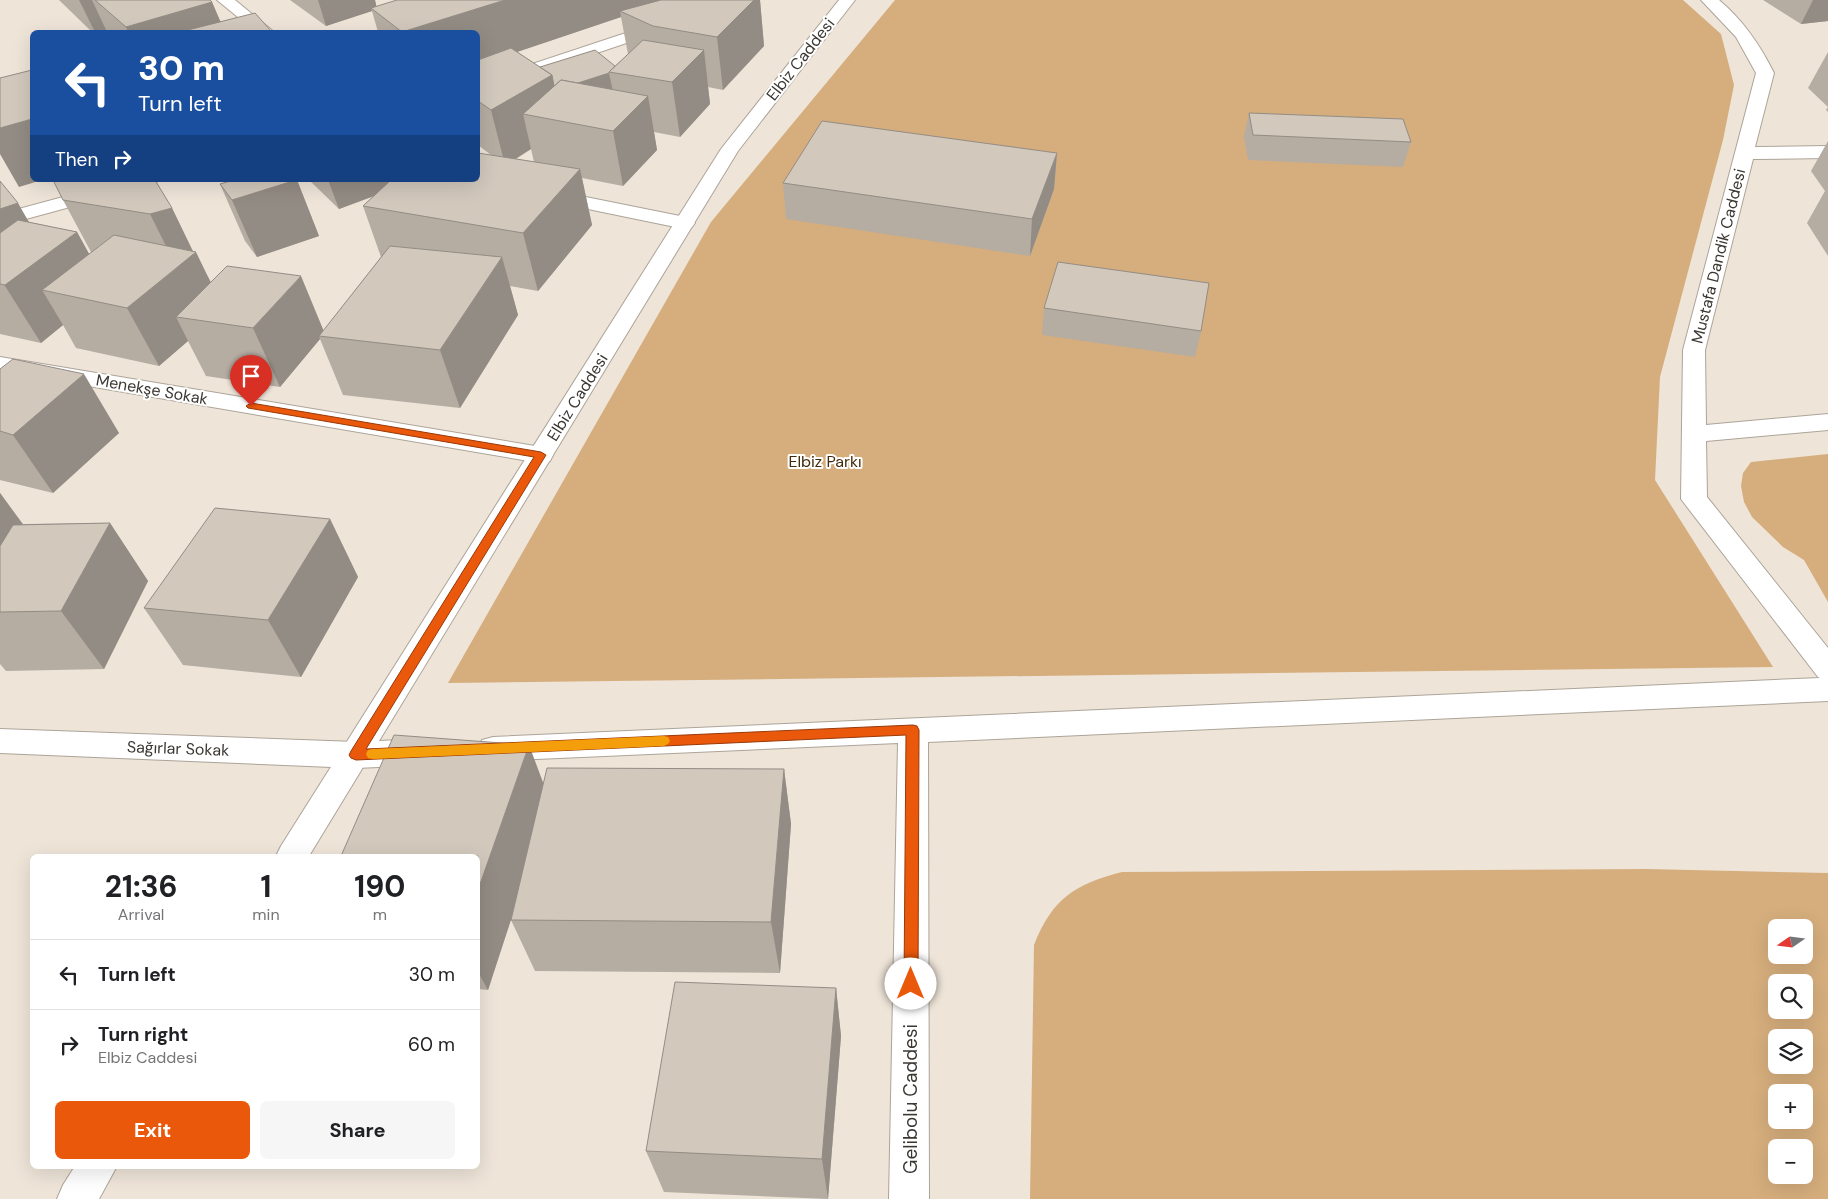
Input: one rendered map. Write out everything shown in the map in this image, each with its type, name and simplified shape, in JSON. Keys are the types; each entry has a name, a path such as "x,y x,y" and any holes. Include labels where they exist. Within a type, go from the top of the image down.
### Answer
{"street":[{"path":"225,0 263,30"},
{"name":"Elbiz Caddesi","path":"293,854 730,149 847,0"},
{"name":"Mustafa Dandik Caddesi","path":"1709,0 1723,11 1738,28 1751,45 1765,73 1694,350 1694,499 1828,669"},
{"path":"480,87 670,24"},
{"path":"1744,153 1828,152"},
{"path":"0,220 141,182"},
{"path":"528,192 685,223"},
{"name":"Menekşe Sokak","path":"0,364 541,455"},
{"path":"1694,434 1828,422"},
{"name":"Sağırlar Sokak","path":"0,741 356,755 1828,688"},
{"name":"Gelibolu Caddesi","path":"909,1199 913,730"},
{"path":"77,1199 96,1169"}],"green space":[{"name":"Elbiz Parkı","path":"895,0 1683,0 1721,34 1734,85 1723,140 1660,377 1655,480 1773,667 448,683 711,222"},
{"path":"1828,454 1828,602 1804,560 1783,547 1752,517 1744,502 1741,486 1743,473 1751,462"},
{"path":"1646,869 1828,873 1828,1199 1030,1199 1034,945 1041,929 1057,905 1078,888 1122,872"}],"building":[{"path":"95,0 210,0 212,2 126,27"},
{"path":"397,0 505,0 408,30 399,30 371,8"},
{"path":"661,0 754,0 717,37 653,26 620,11"},
{"path":"255,13 270,30 188,30"},
{"path":"643,40 704,50 672,82 609,72"},
{"path":"511,48 552,75 491,110 480,102 480,59"},
{"path":"595,50 615,66 609,73 578,83 561,80 554,86 552,75 540,67"},
{"path":"30,70 30,120 0,128 0,78"},
{"path":"561,80 648,96 613,131 523,114"},
{"path":"1249,113 1403,119 1411,142 1253,135"},
{"path":"822,121 1057,153 1032,219 783,183"},
{"path":"480,153 580,169 523,233 363,206 389,182 480,182"},
{"path":"0,181 18,203 0,209"},
{"path":"54,182 156,182 172,208 150,214 63,200"},
{"path":"227,182 290,182 232,200 220,184"},
{"path":"18,220 77,232 5,285 0,284 0,233"},
{"path":"114,235 196,252 127,308 42,290"},
{"path":"390,246 502,257 440,350 319,336"},
{"path":"1058,262 1209,283 1201,331 1044,308"},
{"path":"227,266 301,276 253,328 176,317"},
{"path":"13,359 84,374 13,435 0,431 0,369"},
{"path":"215,508 330,519 268,620 144,608"},
{"path":"110,523 61,611 0,612 0,546 13,525"},
{"path":"394,735 529,745 480,884 480,854 342,854"},
{"path":"547,768 784,769 771,922 511,920"},
{"path":"675,982 836,988 822,1159 646,1151"}],"slow traffic":[{"path":"373,754 664,741"}],"route":[{"path":"251,406 541,455 356,755 913,730 911,984"}]}
